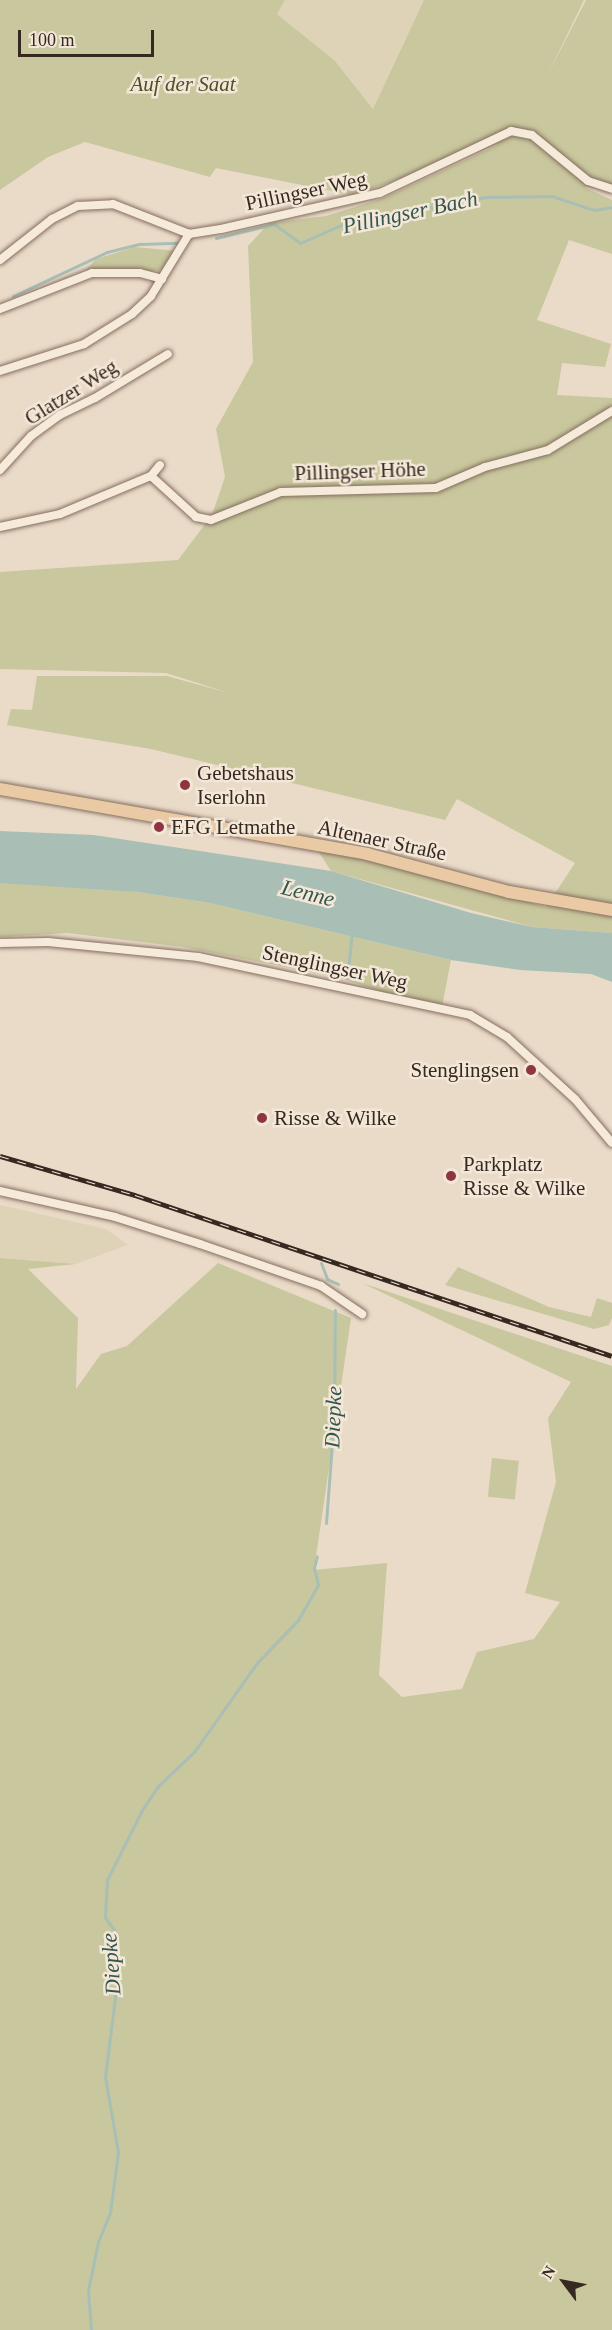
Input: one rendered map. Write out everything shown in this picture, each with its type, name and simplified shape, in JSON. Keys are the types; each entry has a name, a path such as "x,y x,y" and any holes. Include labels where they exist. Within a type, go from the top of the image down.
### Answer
{"main road":[{"name":"Altenaer Straße","path":"0,789 367,854 509,892 612,910"}],"street":[{"name":"Pillingser Weg","path":"189,234 361,199 511,131 532,135 588,181 612,189"},
{"path":"0,260 52,219 78,206 113,204 189,234 162,279 132,314 84,344 0,371"},
{"path":"0,309 92,273 140,273 162,279"},
{"name":"Glatzer Weg","path":"0,470 31,436 60,415 168,354"},
{"name":"Pillingser Höhe","path":"151,476 196,517 218,519 268,496 288,491 436,488 485,467 548,450 612,411"},
{"path":"0,527 60,514 151,476 160,465"},
{"name":"Stenglingser Weg","path":"0,943 48,942 198,957 470,1015 507,1037 574,1099 612,1143"},
{"path":"0,1191 115,1217 315,1283 362,1314"}],"shaded area":[{"path":"285,0 424,0 373,109 335,61 277,14"},
{"path":"0,1205 106,1229 128,1245 76,1264 0,1258"}],"green space":[{"name":"Auf der Saat","path":"0,0 285,0 277,14 335,61 373,109 424,0 584,0 547,76 586,0 612,0 612,189 584,187 612,200 612,254 569,240 537,320 611,344 605,367 562,363 557,395 612,398 612,933 532,927 331,871 318,851 375,861 546,907 575,863 457,799 445,820 151,749 7,725 11,709 32,710 37,676 167,676 229,693 166,673 0,669 0,572 178,560 212,515 225,477 216,429 253,362 248,246 269,223 326,216 384,198 502,143 353,195 216,168 210,177 85,142 48,157 0,190"},
{"path":"135,247 177,251 164,269 154,271 86,270 96,259"},
{"path":"16,881 137,892 210,903 451,960 441,1012 337,977 183,947 68,933 0,937 0,883"},
{"path":"0,1258 76,1264 28,1269 78,1318 76,1389 101,1354 127,1346 218,1263 351,1318 314,1570 387,1563 379,1675 402,1697 462,1689 477,1652 534,1639 560,1602 525,1593 556,1482 548,1418 571,1382 362,1283 612,1366 612,2330 0,2330"},
{"path":"458,1267 549,1307 591,1317 597,1298 612,1303 612,1318 609,1325 594,1329 445,1285"},
{"path":"492,1458 519,1461 515,1500 488,1497"}],"water":[{"name":"Lenne","path":"0,831 94,835 331,871 471,913 532,927 612,933 612,982 591,974 520,970 451,960 210,903 137,892 0,883"}],"waterway":[{"name":"Pillingser Bach","path":"216,238 274,224 300,243 350,221 396,216 428,206 439,211 451,202 487,197 552,196 594,210 612,207"},
{"name":"Pillingser Bach","path":"13,296 107,252 140,244 178,243"},
{"name":"Diepke","path":"347,978 352,932"},
{"name":"Diepke","path":"321,1263 327,1279 338,1284"},
{"name":"Diepke","path":"326,1523 334,1417 335,1310"},
{"name":"Diepke","path":"91,2330 88,2290 98,2242 110,2213 118,2152 105,2077 117,1982 114,1930 105,1917 107,1880 142,1810 158,1786 194,1752 256,1664 298,1620 318,1585 314,1568 317,1556"}],"railway":[{"path":"0,1156 135,1195 612,1356"}],"place":[{"name":"Gebetshaus Iserlohn","path":"185,785"},
{"name":"EFG Letmathe","path":"159,827"},
{"name":"Stenglingsen","path":"531,1070"},
{"name":"Risse & Wilke","path":"262,1118"},
{"name":"Parkplatz Risse & Wilke","path":"451,1176"}]}
